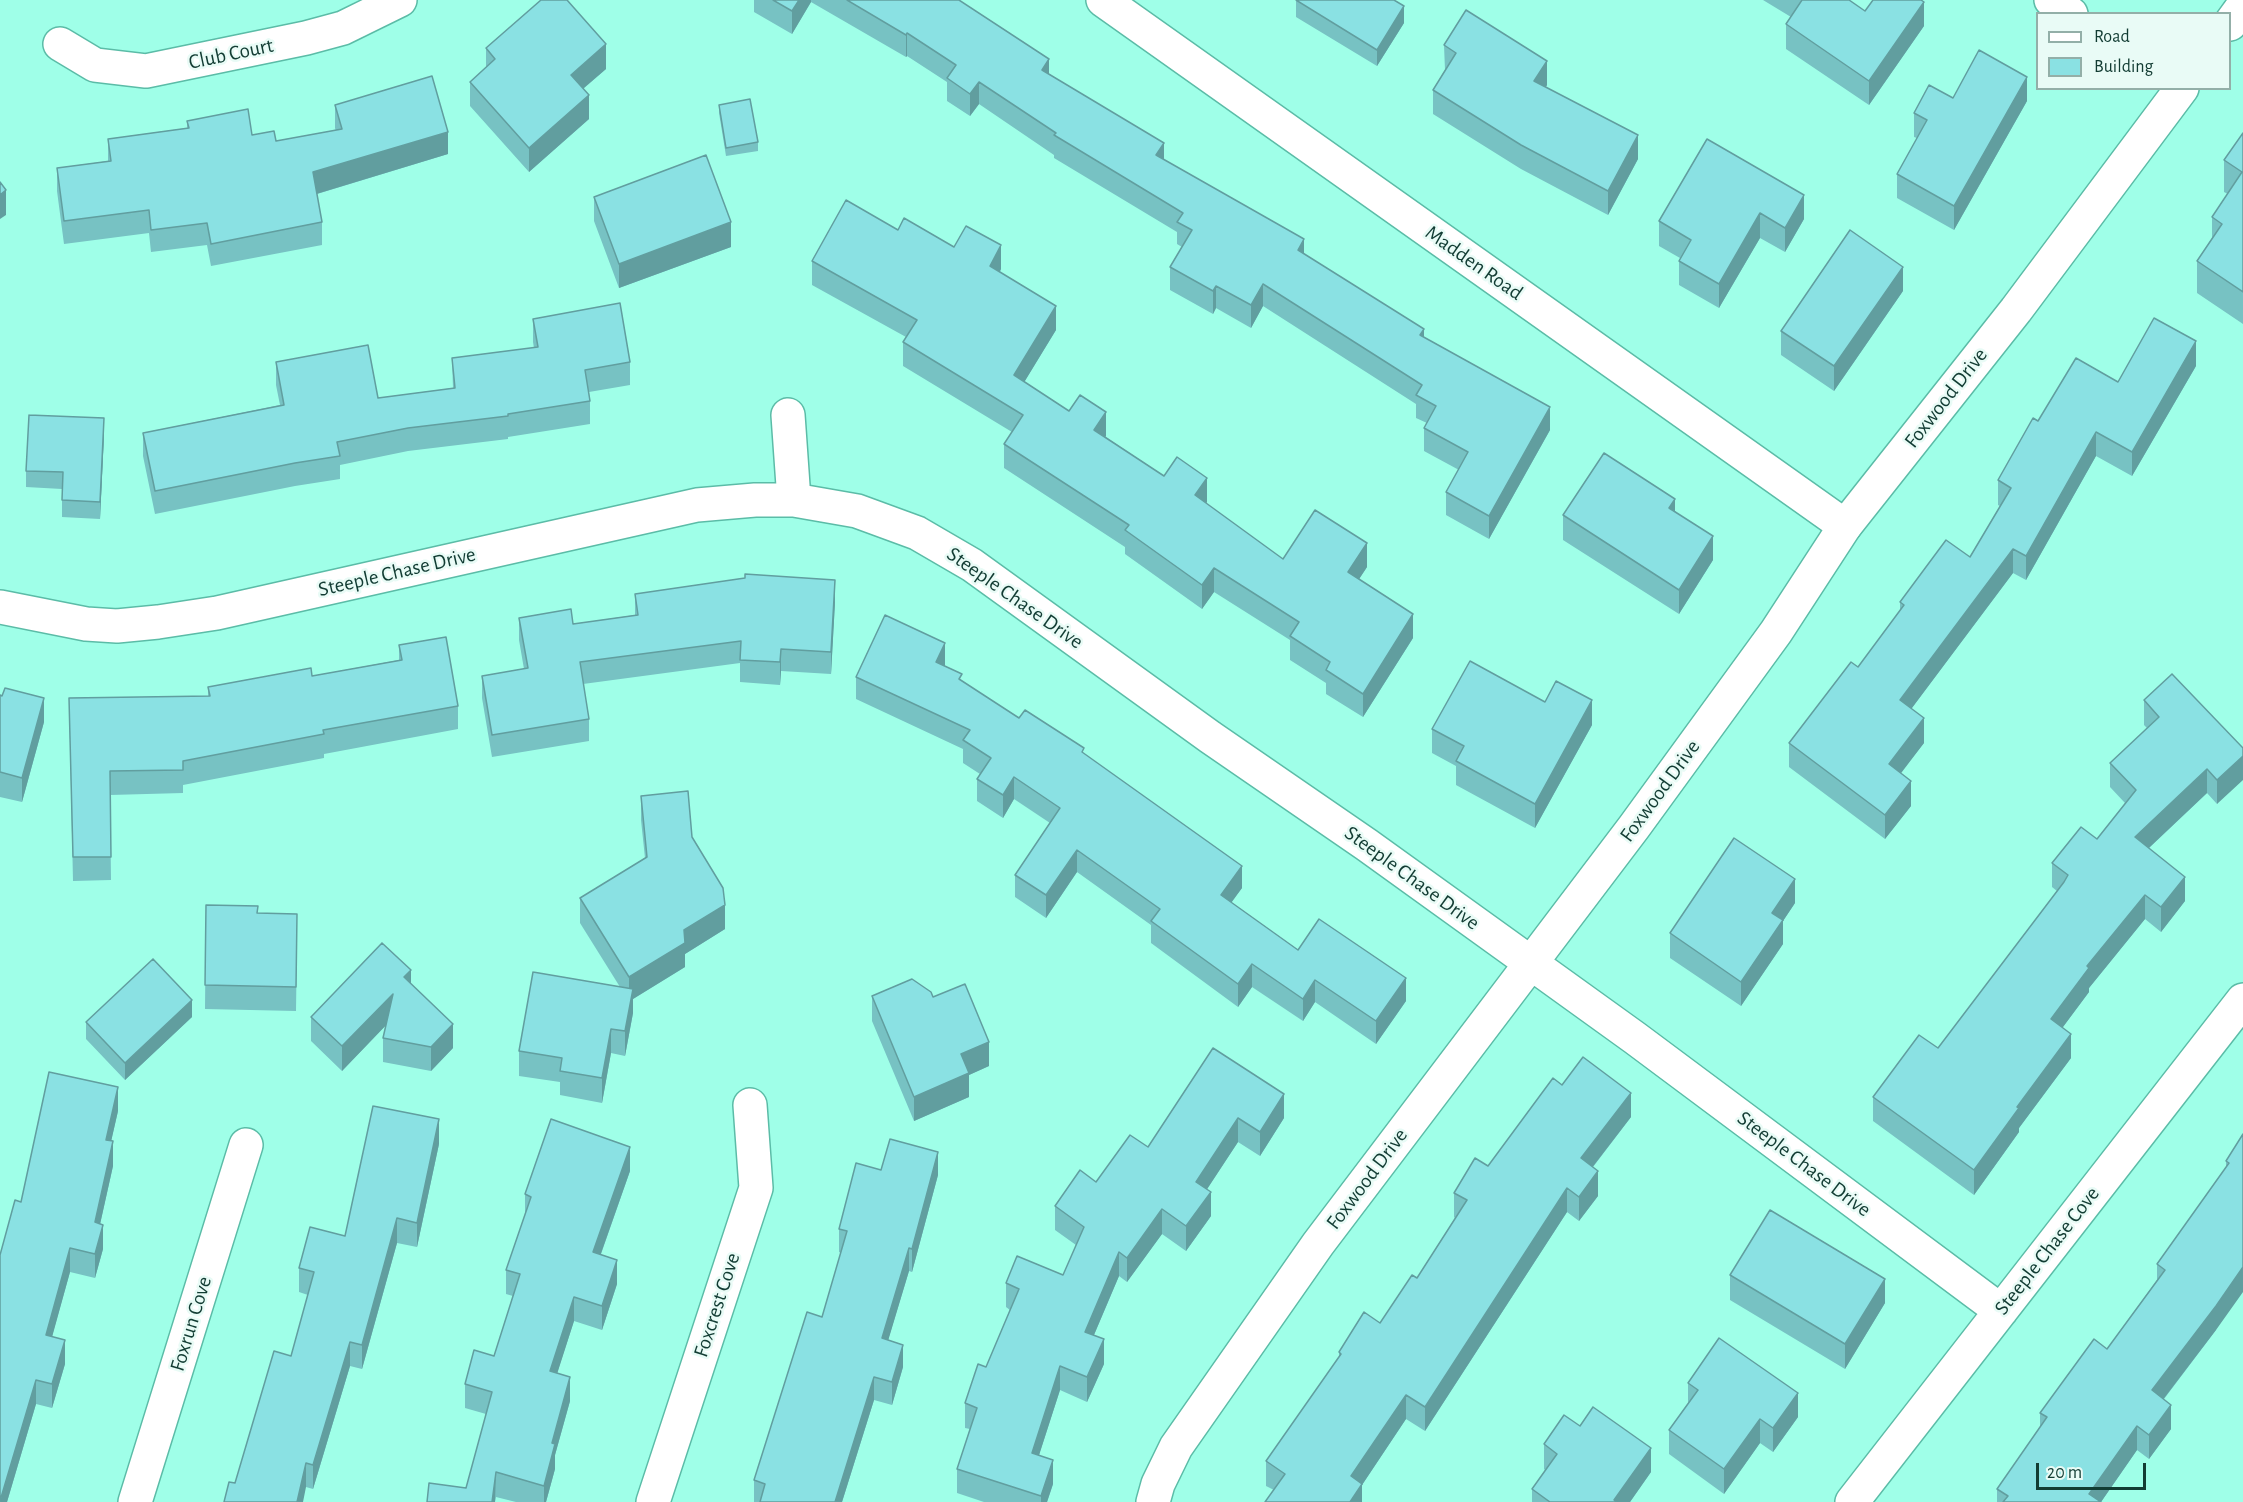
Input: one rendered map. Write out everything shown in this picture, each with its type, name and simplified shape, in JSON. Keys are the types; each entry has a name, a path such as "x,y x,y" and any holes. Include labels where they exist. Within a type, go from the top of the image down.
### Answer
{"street":[{"name":"Club Court","path":"60,44 95,65 146,71 306,38 343,27 400,0"},
{"name":"Madden Road","path":"1103,0 1845,526"},
{"path":"2051,0 2068,12"},
{"path":"2231,21 2243,6"},
{"name":"Foxwood Drive","path":"1153,1502 1158,1484 1176,1447 1311,1254 1634,827 1776,632 1845,526 2016,310 2179,90"},
{"path":"788,415 794,501"},
{"name":"Steeple Chase Drive","path":"0,607 86,624 117,626 158,622 217,613 697,505 794,501 857,511 916,533 972,564 1210,737 1366,845 1635,1038 2001,1311"},
{"name":"Steeple Chase Cove","path":"1852,1502 2243,1000"},
{"name":"Foxcrest Cove","path":"652,1502 756,1188 750,1105"},
{"name":"Foxrun Cove","path":"135,1502 246,1145"}],"building":[{"path":"541,0 567,0 606,44 571,75 589,95 529,148 470,82 495,59 486,48"},
{"path":"773,0 799,0 792,11"},
{"path":"847,0 959,0 1049,59 1042,70 1164,143 1156,155 1304,239 1298,250 1424,329 1420,335 1550,407 1489,516 1446,492 1468,452 1424,428 1436,406 1416,395 1422,385 1263,284 1251,305 1216,286 1213,291 1170,267 1192,230 1177,222 1183,213 1054,135 1056,133 979,82 970,94 947,78 956,65 907,33 906,35"},
{"path":"1296,0 1394,0 1404,6 1377,50"},
{"path":"1802,0 1849,0 1865,11 1873,0 1921,0 1924,2 1869,81 1786,24"},
{"path":"1466,10 1547,61 1534,81 1638,135 1608,191 1521,145 1433,90 1456,53 1444,45"},
{"path":"1979,50 2027,77 1954,206 1897,174 1927,120 1914,113 1929,85 1953,98"},
{"path":"432,76 448,132 313,172 322,222 211,244 207,223 151,230 149,210 64,221 57,168 111,161 108,139 189,128 187,121 248,109 252,135 274,131 276,141 342,129 335,105"},
{"path":"750,99 758,142 726,148 719,105"},
{"path":"2243,133 2243,292 2197,261 2222,224 2212,217 2242,172 2224,160"},
{"path":"1707,139 1804,195 1785,228 1760,213 1719,284 1679,261 1691,240 1659,221"},
{"path":"706,155 731,222 619,264 594,197"},
{"path":"0,182 6,190 0,195"},
{"path":"846,200 898,230 904,218 954,247 966,226 1001,245 990,266 1056,306 1014,375 1069,411 1080,395 1106,412 1094,430 1164,476 1177,457 1207,478 1195,495 1283,559 1315,510 1367,543 1348,572 1413,614 1363,694 1326,670 1330,662 1290,636 1299,622 1214,568 1202,585 1125,530 1129,525 1004,444 1023,415 903,342 917,320 812,261"},
{"path":"1850,230 1903,267 1834,366 1781,331"},
{"path":"620,303 630,362 585,370 590,401 508,414 508,416 408,428 337,442 340,456 155,491 143,433 284,405 276,362 368,345 378,398 455,388 452,358 538,347 533,319"},
{"path":"2154,318 2196,341 2132,452 2096,432 2026,556 2013,549 1900,700 1924,718 1889,764 1911,781 1885,815 1789,743 1851,662 1858,667 1904,605 1900,602 1946,540 1970,557 2011,488 1998,480 2033,418 2038,421 2076,358 2118,382"},
{"path":"29,415 104,418 100,502 62,500 63,472 26,471"},
{"path":"1604,453 1675,499 1669,508 1713,536 1679,590 1563,515"},
{"path":"745,574 835,580 831,652 781,649 780,662 740,660 741,641 580,662 589,719 492,735 482,676 528,668 519,618 571,609 573,624 638,615 635,594 745,578"},
{"path":"885,615 945,643 936,662 962,674 959,679 1019,718 1025,710 1084,748 1082,752 1242,866 1221,895 1298,950 1319,919 1406,978 1376,1021 1315,980 1303,999 1252,964 1238,984 1151,921 1160,909 1077,850 1046,895 1015,875 1060,808 1014,777 1003,795 977,779 991,758 963,740 970,730 856,677"},
{"path":"446,637 458,706 323,730 324,734 183,761 183,770 110,771 111,857 73,857 69,698 210,696 208,687 311,668 312,676 402,660 399,645"},
{"path":"1470,661 1545,702 1556,681 1592,700 1535,804 1456,761 1464,746 1432,729"},
{"path":"2172,674 2243,748 2243,756 2217,780 2207,769 2135,837 2185,877 2161,907 2145,895 2087,966 2089,968 2051,1019 2071,1034 1974,1170 1873,1097 1919,1035 1938,1048 2064,882 2068,875 2052,863 2081,827 2097,839 2136,790 2110,763 2159,717 2144,700"},
{"path":"5,688 44,698 22,778 0,772 0,695 2,696"},
{"path":"688,791 692,837 723,888 725,905 684,930 685,943 629,977 580,898 647,857 641,796"},
{"path":"1734,838 1795,879 1772,913 1783,920 1741,982 1670,933"},
{"path":"206,905 258,906 257,913 297,914 296,987 205,985"},
{"path":"382,943 411,970 404,977 453,1024 431,1047 383,1038 393,994 342,1046 311,1017"},
{"path":"153,959 192,1000 125,1063 86,1022"},
{"path":"533,972 633,989 625,1031 611,1029 602,1078 560,1071 562,1058 519,1051"},
{"path":"912,979 931,992 933,997 965,984 989,1042 961,1054 969,1073 914,1097 872,996"},
{"path":"1213,1048 1284,1094 1260,1132 1238,1118 1196,1182 1211,1192 1186,1226 1162,1209 1127,1258 1119,1252 1085,1332 1104,1339 1087,1377 1060,1366 1032,1453 1053,1460 1041,1496 957,1469 977,1408 965,1403 978,1364 986,1367 1019,1289 1006,1283 1017,1256 1063,1275 1084,1227 1055,1206 1080,1170 1096,1182 1130,1135 1148,1147"},
{"path":"1583,1057 1631,1093 1581,1158 1598,1171 1579,1197 1567,1188 1425,1407 1406,1395 1351,1476 1362,1484 1350,1502 1265,1502 1285,1474 1266,1461 1341,1354 1339,1352 1364,1312 1380,1323 1412,1275 1417,1278 1467,1200 1454,1193 1475,1158 1488,1166 1553,1078 1562,1085"},
{"path":"49,1072 118,1087 106,1140 113,1141 95,1222 103,1225 95,1254 70,1248 46,1335 65,1340 52,1384 36,1380 0,1501 0,1255 15,1200 21,1202"},
{"path":"373,1106 439,1119 417,1223 397,1218 362,1345 350,1342 313,1465 306,1463 297,1502 224,1502 229,1482 235,1483 274,1351 291,1356 314,1272 299,1268 310,1227 345,1236"},
{"path":"551,1119 630,1147 593,1252 617,1260 602,1306 574,1297 550,1371 570,1377 552,1443 555,1444 544,1486 496,1472 492,1502 427,1502 429,1483 466,1488 492,1392 465,1384 474,1350 494,1356 520,1274 506,1270 531,1197 525,1194"},
{"path":"2243,1134 2243,1267 2152,1390 2171,1405 2149,1435 2137,1426 2089,1494 2101,1502 2003,1502 2008,1496 1997,1489 2047,1417 2040,1413 2094,1339 2107,1349 2165,1270 2157,1264 2229,1163 2226,1161"},
{"path":"890,1139 938,1152 912,1249 909,1248 882,1338 903,1345 892,1382 874,1377 835,1502 760,1502 765,1484 754,1480 807,1312 822,1317 847,1231 839,1229 856,1163 881,1170"},
{"path":"1770,1210 1885,1279 1845,1344 1730,1275"},
{"path":"1719,1338 1798,1393 1773,1428 1760,1419 1724,1469 1669,1430 1698,1390 1688,1383"},
{"path":"1593,1407 1651,1448 1614,1500 1617,1502 1550,1502 1532,1489 1557,1454 1544,1444 1564,1415 1580,1426"}]}
